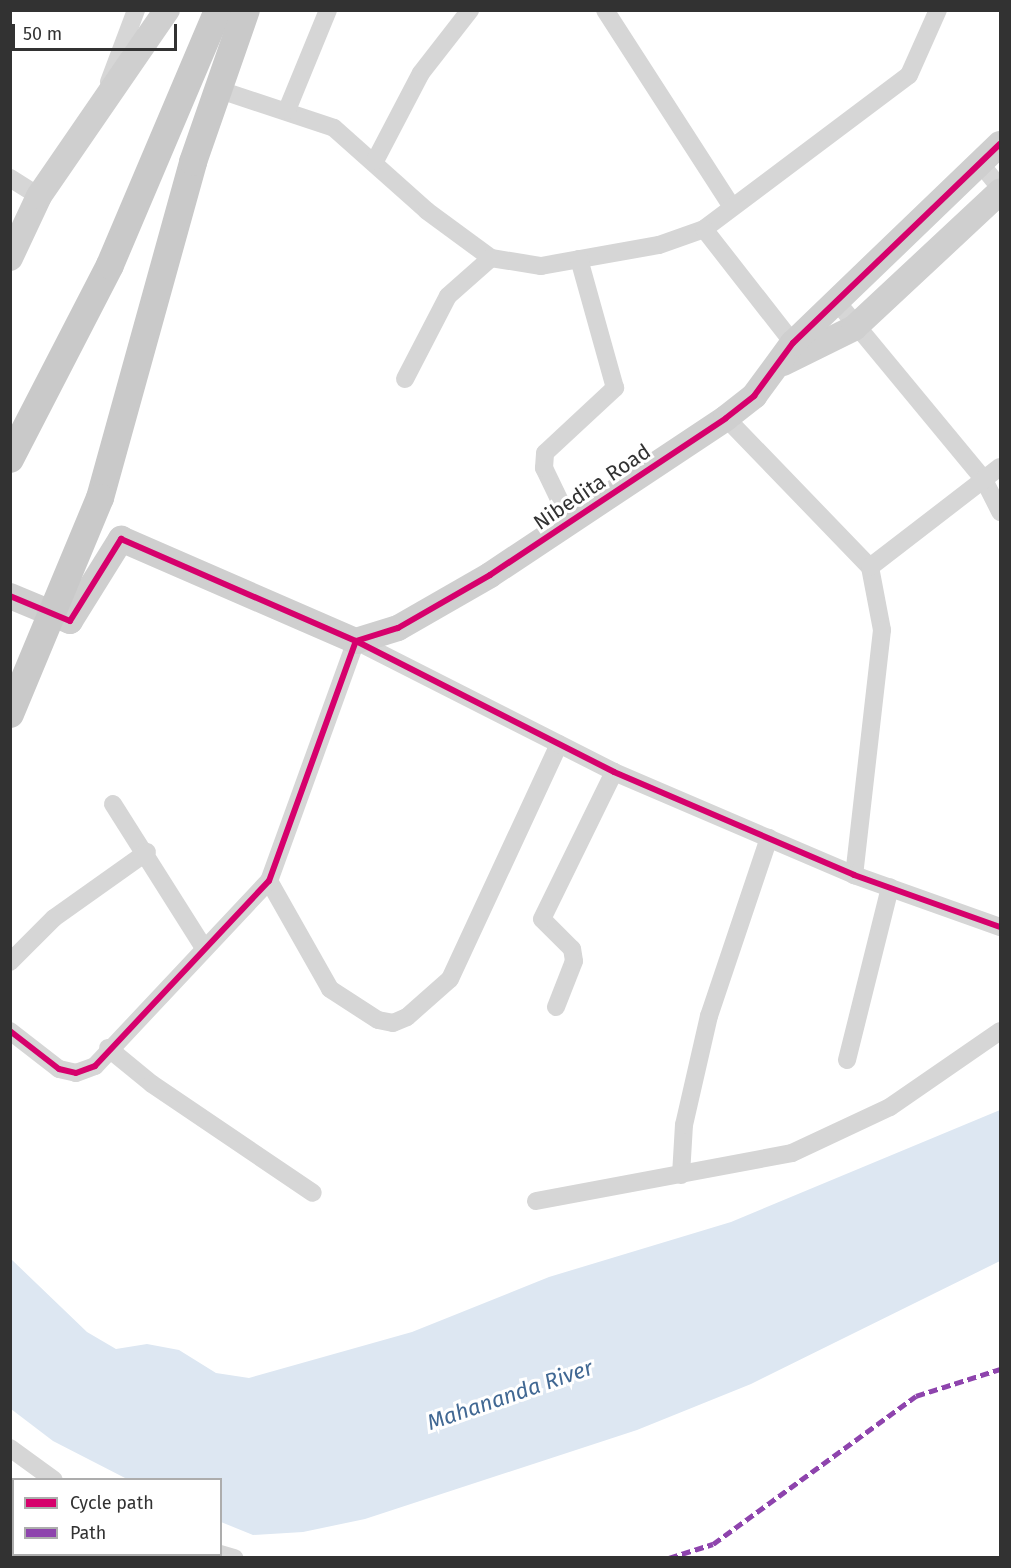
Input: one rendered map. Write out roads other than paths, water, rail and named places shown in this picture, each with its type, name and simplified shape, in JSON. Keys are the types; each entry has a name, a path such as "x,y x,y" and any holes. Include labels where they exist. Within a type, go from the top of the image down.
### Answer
{"main road":[{"path":"10,459 110,266 218,10"},
{"path":"10,714 100,498 216,89 246,10"}],"street":[{"path":"105,94 136,10"},
{"path":"10,258 39,196 105,94 167,10"},
{"path":"287,110 327,10"},
{"path":"375,161 421,73 470,10"},
{"path":"605,10 732,207"},
{"path":"216,89 287,110 334,128 375,161 427,212 491,258 541,266 659,244 704,228 909,75 938,10"},
{"name":"Nibedita Road","path":"356,640 398,628 570,522 726,418 778,366 793,343 1000,144"},
{"path":"778,366 854,328 1000,190 980,163"},
{"path":"10,178 39,196"},
{"path":"704,228 793,343"},
{"path":"405,379 448,296 491,258"},
{"path":"570,522 544,468 545,453 615,388 579,259"},
{"path":"837,302 854,328 984,480 1000,512"},
{"path":"726,418 870,567 882,630 854,875"},
{"path":"870,567 1000,467"},
{"path":"10,596 70,621 121,539 356,640 614,772 854,875 1000,927"},
{"path":"10,1031 58,1069 76,1073 94,1066 108,1048 269,881 356,640"},
{"path":"269,881 330,989 378,1020 393,1023 407,1017 450,979 559,744"},
{"path":"556,1007 574,961 572,950 542,918 614,772"},
{"path":"113,804 147,852 204,948"},
{"path":"681,1175 684,1125 709,1016 769,838"},
{"path":"10,962 54,918 147,852"},
{"path":"847,1060 890,887"},
{"path":"536,1201 792,1153 839,1133 890,1107 1000,1030"},
{"path":"108,1048 152,1084 313,1193"},
{"path":"10,1448 53,1478"}],"water":[{"name":"Mahananda River","path":"1000,1110 1000,1261 751,1384 637,1430 365,1519 303,1532 253,1535 222,1522 222,1478 125,1478 53,1441 11,1409 11,1259 87,1332 116,1349 147,1344 179,1350 216,1373 249,1378 412,1332 549,1277 731,1222"}]}
